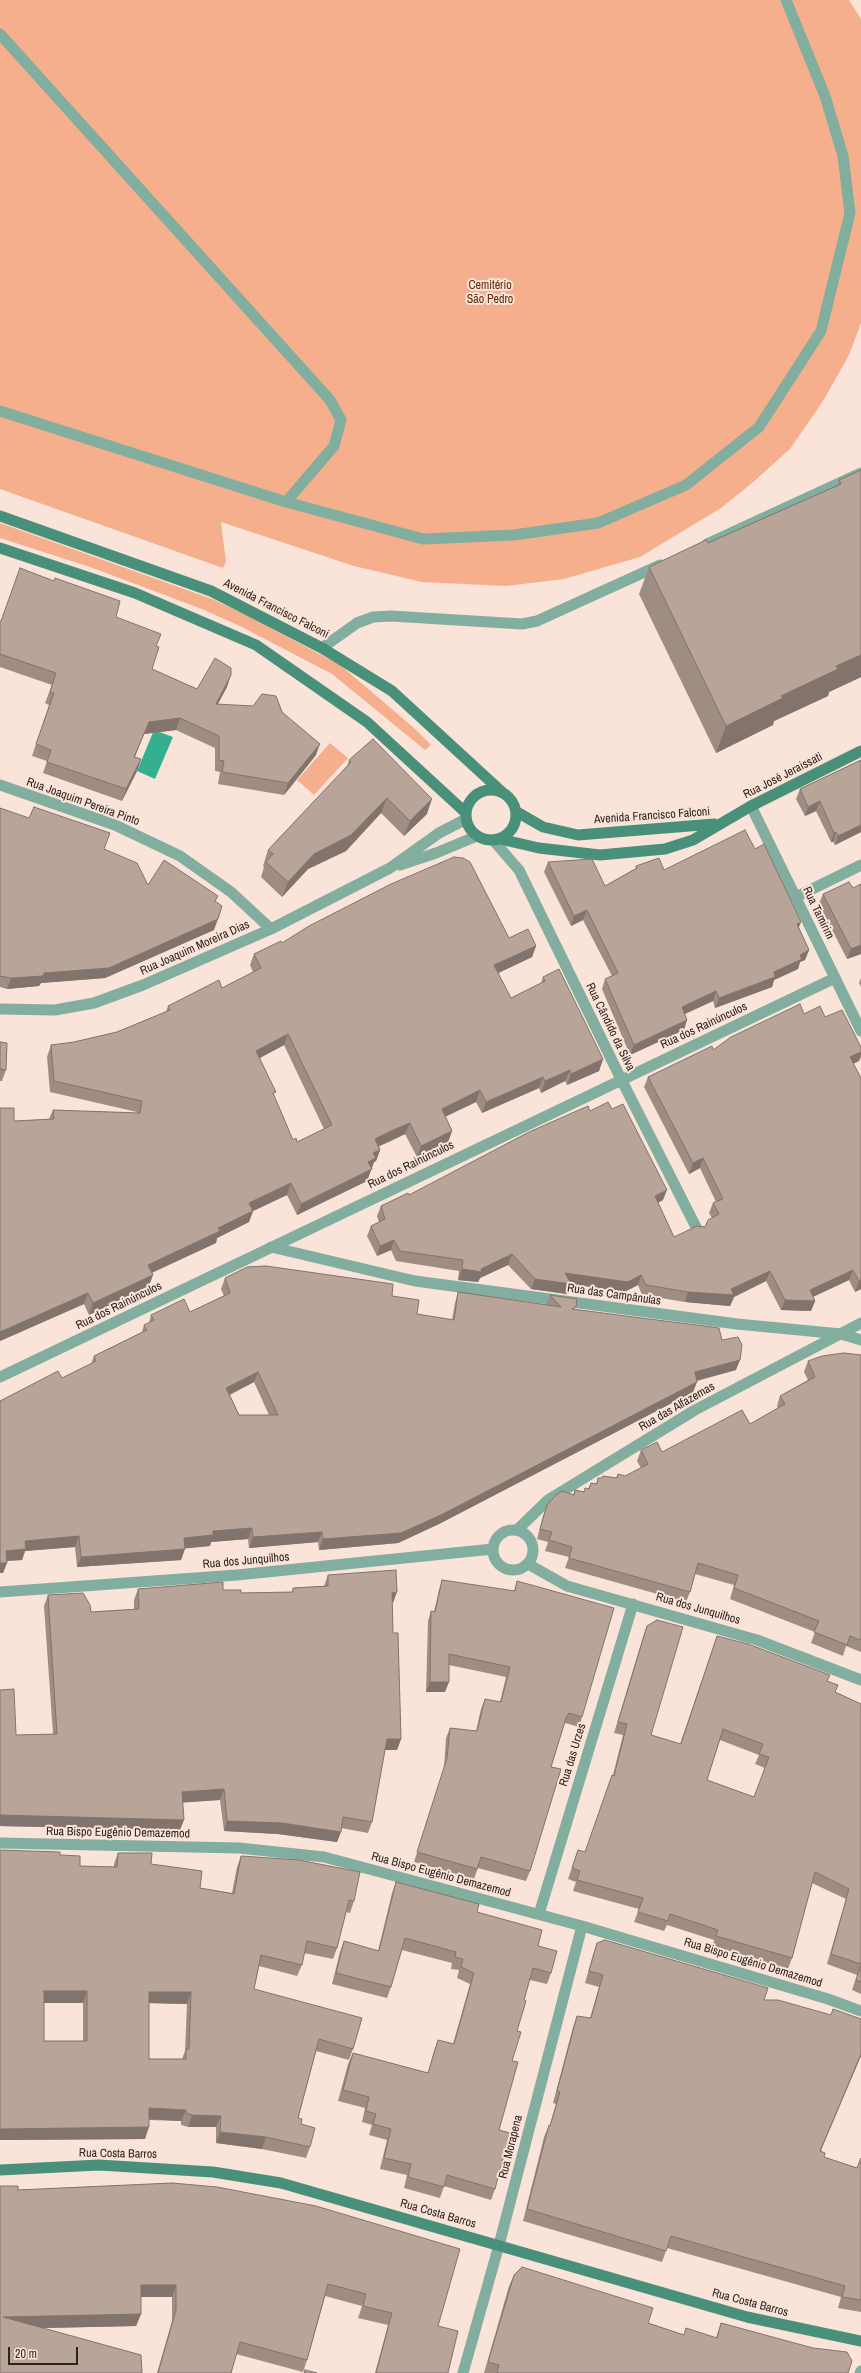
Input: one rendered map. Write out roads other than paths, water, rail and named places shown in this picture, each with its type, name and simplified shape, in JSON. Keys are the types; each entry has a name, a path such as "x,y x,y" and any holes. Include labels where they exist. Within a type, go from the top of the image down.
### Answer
{"main road":[{"name":"Avenida Francisco Falconi","path":"0,516 211,591 322,648 392,691 502,792"},
{"path":"0,548 135,593 256,645 367,722 466,816 472,831 477,836 496,840 513,828 517,812 509,796 494,790 478,793 472,798 466,816"},
{"name":"Rua José Jeraissati","path":"717,824 861,751"},
{"name":"Avenida Francisco Falconi","path":"517,812 543,826 578,835 717,824"},
{"name":"Avenida Francisco Falconi","path":"496,840 539,848 600,855 665,849 692,840 717,824"},
{"name":"Rua Costa Barros","path":"0,2170 99,2165 213,2172 281,2183 747,2317 861,2341"}],"street":[{"path":"0,410 286,502 423,539 514,535 598,522 686,485 759,427 821,331 850,213 844,156 824,96 786,0"},
{"path":"0,34 330,400 341,420 334,446 286,502"},
{"path":"696,549 861,473"},
{"path":"322,648 357,623 373,617 391,616 522,624 537,621 674,559"},
{"name":"Rua Joaquim Pereira Pinto","path":"0,785 115,825 180,856 231,892 271,929"},
{"name":"Rua Tamirim","path":"751,806 861,1032"},
{"name":"Rua Joaquim Moreira Dias","path":"0,1009 56,1010 94,1003 143,985 271,929 390,868 439,833 466,816"},
{"name":"Rua Joaquim Moreira Dias","path":"390,868 436,853 477,836"},
{"name":"Rua Cândido da Silva","path":"496,840 519,870 621,1079 698,1231"},
{"path":"796,897 861,865"},
{"name":"Rua dos Rainúnculos","path":"0,1377 834,978"},
{"name":"Rua das Campânulas","path":"271,1248 415,1281 737,1324 841,1334 861,1340"},
{"name":"Rua das Alfazemas","path":"517,1530 548,1500 695,1410 861,1323"},
{"path":"507,1530 517,1530 529,1537 533,1546 533,1555 528,1564 520,1569 505,1568 495,1558 493,1549 499,1536 507,1530"},
{"name":"Rua dos Junquilhos","path":"0,1592 238,1576 493,1549"},
{"name":"Rua dos Junquilhos","path":"528,1564 567,1586 757,1640 861,1680"},
{"name":"Rua das Urzes","path":"539,1914 632,1604"},
{"name":"Rua Bispo Eugênio Demazemod","path":"0,1843 238,1848 288,1852 354,1865 582,1926 828,1999 861,2012"},
{"name":"Rua Morapena","path":"463,2373 499,2245 582,1926"}],"park label":[{"name":"Cemitério São Pedro","path":"490,293"}]}
